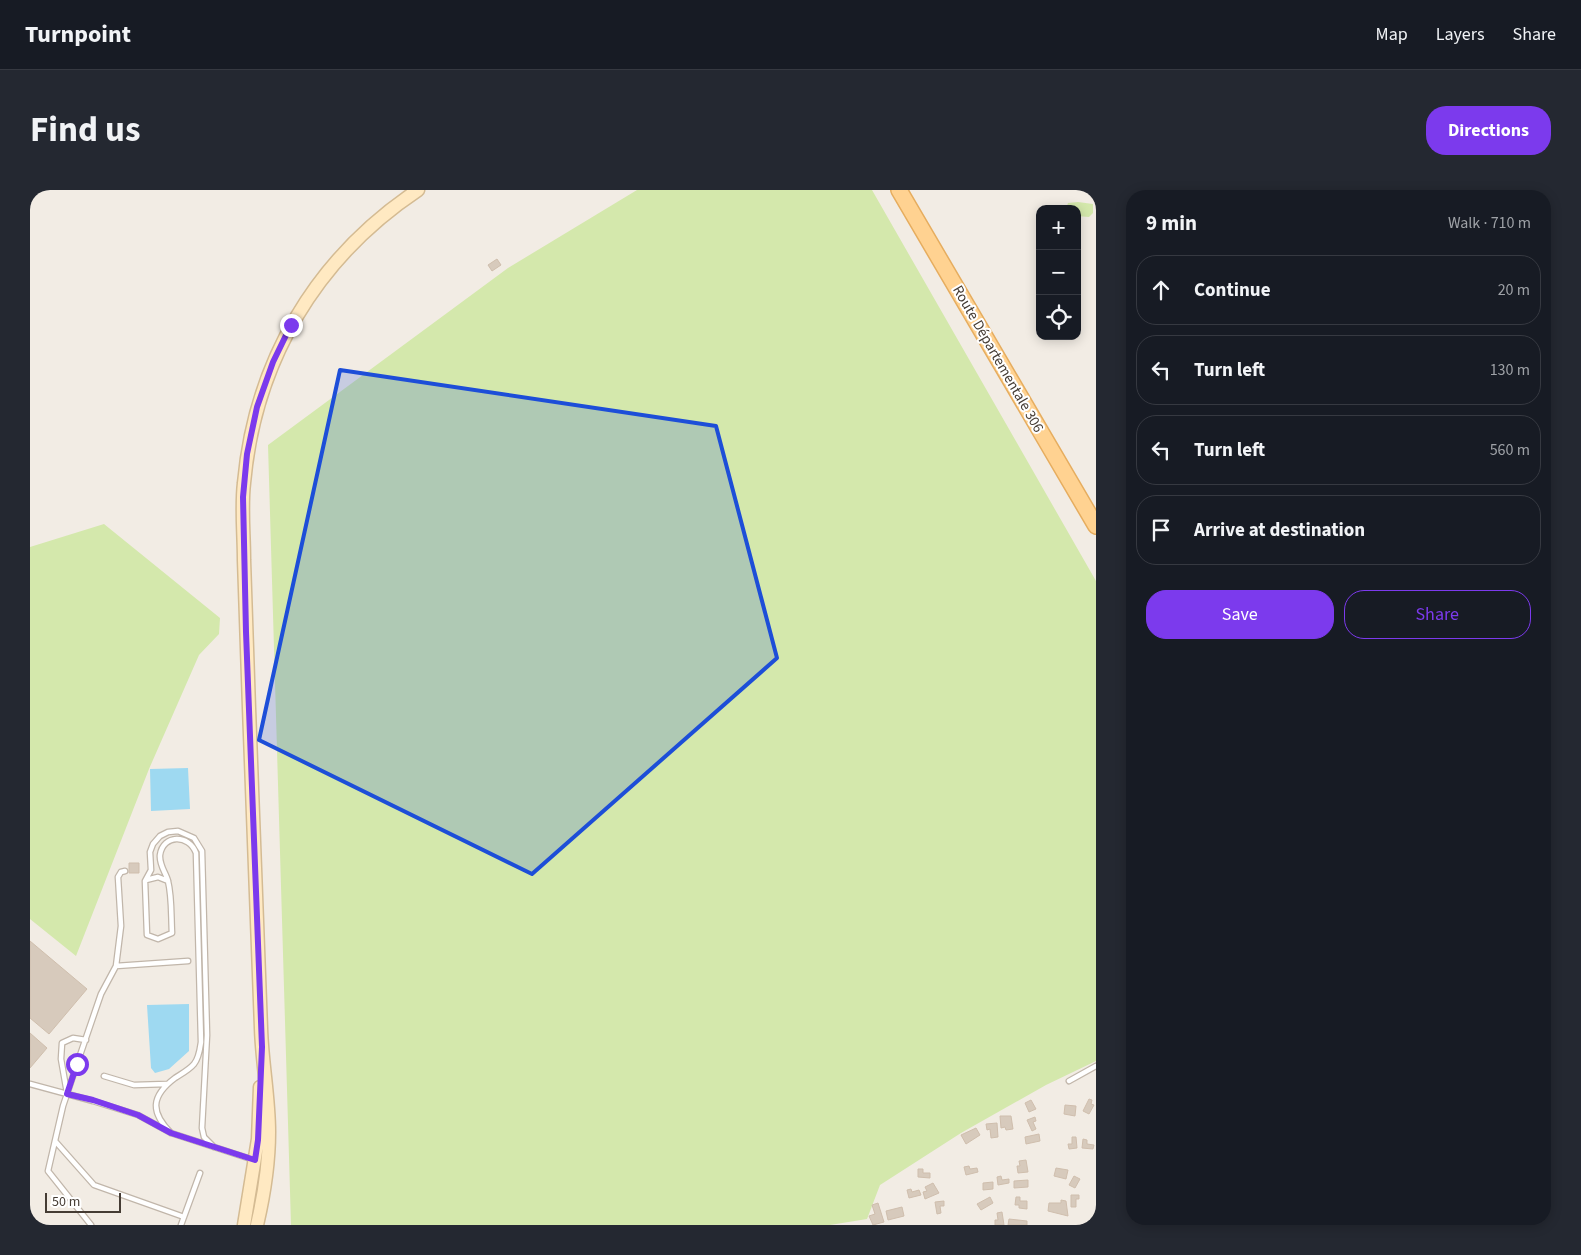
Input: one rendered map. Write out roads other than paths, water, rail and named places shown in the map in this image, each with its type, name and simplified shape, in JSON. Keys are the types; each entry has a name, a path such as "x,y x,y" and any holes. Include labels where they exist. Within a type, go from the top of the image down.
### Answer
{"main road":[{"path":"257,1225 268,1161 269,1131 262,1047 246,632 243,497 251,429 264,384 273,362 291,325 311,293 335,261 362,233 418,190"},
{"name":"Route Départementale 306","path":"900,190 1096,526"},
{"path":"244,1225 258,1140 262,1047"},
{"path":"255,1160 266,1176"}],"lane":[{"path":"171,1133 161,1124 156,1114 159,1094 168,1084 193,1065 197,1059 201,1042 196,853 194,846 180,838 172,840 165,845 160,855 162,868 168,881 172,933 158,939 147,935 145,880 151,870 150,852 153,844 160,836 168,832 178,831 199,842 202,851 206,1035 202,1128 204,1137 214,1147"},
{"path":"91,1225 48,1171 67,1094 101,994 116,966 121,926 118,877 121,872 125,871"},
{"path":"145,880 158,877 168,881"},
{"path":"116,966 188,961"},
{"path":"67,1094 61,1059 62,1043 73,1038 86,1040"},
{"path":"1069,1081 1096,1066"},
{"path":"104,1076 134,1086 168,1084"},
{"path":"30,1084 93,1100 138,1115 171,1133 255,1160"},
{"path":"55,1141 94,1185 184,1217"},
{"path":"181,1225 200,1172"}],"water":[{"path":"188,768 190,809 151,811 150,769"},
{"path":"189,1004 189,1051 169,1069 155,1073 151,1068 147,1005"}]}
